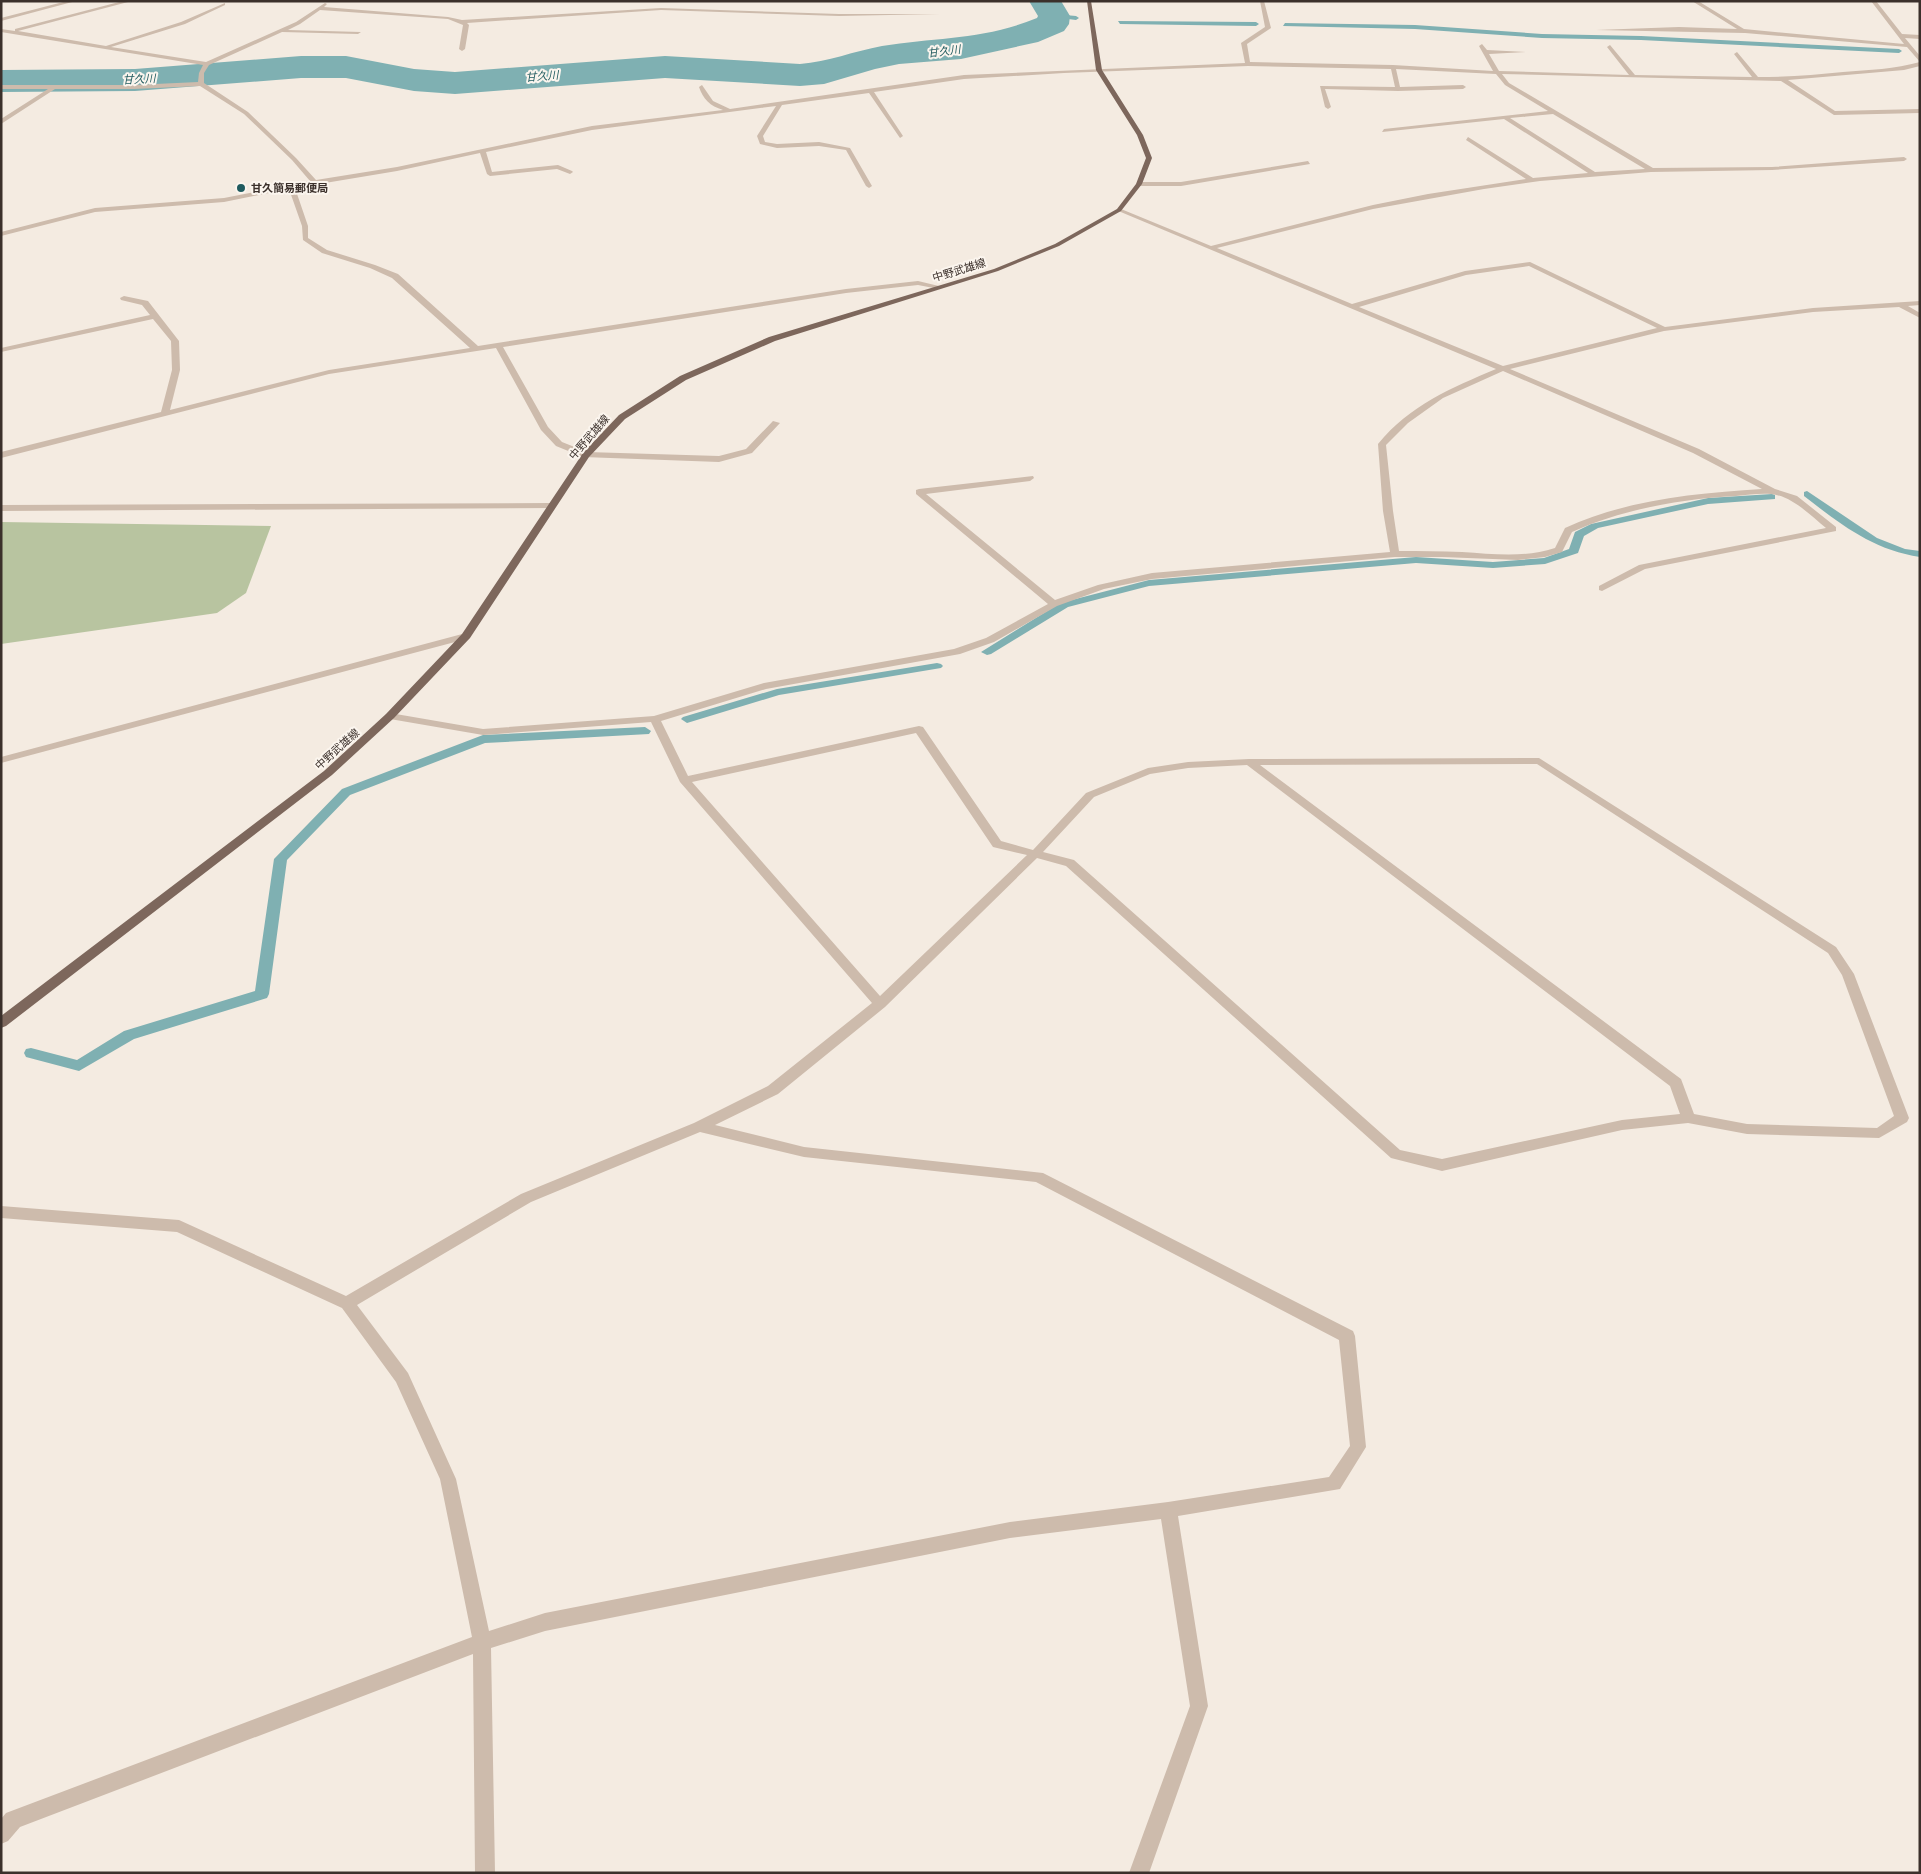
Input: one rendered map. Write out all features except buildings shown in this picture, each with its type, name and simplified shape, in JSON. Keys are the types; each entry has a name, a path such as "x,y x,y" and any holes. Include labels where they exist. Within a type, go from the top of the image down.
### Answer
{"main road":[{"name":"中野武雄線","path":"1,1023 328,773 390,716 466,636 586,455 622,417 683,378 772,339 996,270 1057,245 1119,210 1139,184 1149,158 1140,135 1099,70 1094,44 1090,1"}],"street":[{"path":"1,20 74,1"},
{"path":"201,82 201,71 207,64 298,23 330,1"},
{"path":"1248,64 1244,43 1268,28 1262,1"},
{"path":"1694,1 1744,31"},
{"path":"1,234 95,210 224,200 292,188 314,182 397,169 592,128 732,111 964,77 1248,64 1393,67 1634,77 1782,79 1904,68 1920,62 1910,46 1884,18 1873,1"},
{"path":"10,31 126,2"},
{"path":"107,47 183,23 223,4"},
{"path":"319,8 448,18 462,22 660,10 760,11 839,15 938,14"},
{"path":"462,22 466,25 462,49"},
{"path":"1599,30 1679,29 1744,31 1910,46"},
{"path":"1,30 207,64"},
{"path":"280,31 358,32"},
{"path":"1902,36 1920,37"},
{"path":"1482,46 1497,72 1507,84 1652,170"},
{"path":"1610,47 1634,77"},
{"path":"1486,52 1523,52"},
{"path":"1736,54 1757,79"},
{"path":"1393,67 1398,89"},
{"path":"1782,79 1834,113 1920,111"},
{"path":"1,87 201,82 246,113 294,159 314,182"},
{"path":"1,122 54,87"},
{"path":"702,87 705,98 717,107 732,111"},
{"path":"1328,107 1322,87 1398,89 1463,87"},
{"path":"870,90 900,136"},
{"path":"781,103 760,136 762,143 777,146 819,144 848,149 869,186"},
{"path":"1384,131 1552,112"},
{"path":"1504,117 1596,175"},
{"path":"1468,139 1532,181"},
{"path":"482,150 490,174 558,168 570,172"},
{"path":"1210,248 1292,224 1472,189 1532,181 1652,170 1755,169 1904,159"},
{"path":"1139,184 1181,184 1308,163"},
{"path":"292,188 305,226 305,238 314,247 379,267 395,276 477,350"},
{"path":"1119,210 1504,368 1696,451 1772,491 1794,498 1832,529 1642,567 1602,588"},
{"path":"1353,306 1465,273 1530,264 1664,329"},
{"path":"1,455 329,372 846,291 918,283 938,288"},
{"path":"124,298 145,303 175,342 176,370 165,414"},
{"path":"1395,554 1388,512 1382,444 1405,421 1440,396 1504,368 1664,329 1805,311 1920,302"},
{"path":"1898,303 1920,316"},
{"path":"1,350 155,316"},
{"path":"498,347 544,428 559,444 586,455 719,459 749,451 776,423"},
{"path":"1030,478 919,492 1054,604"},
{"path":"390,716 483,732 654,719 764,686 956,652 990,640 1054,604 1101,587 1152,576 1395,554 1450,554 1508,559 1542,556 1559,550 1568,530 1588,520 1665,501 1707,495 1772,491"},
{"path":"1,508 551,506"},
{"path":"1,760 466,636"},
{"path":"654,719 684,780 880,1004"},
{"path":"347,1303 526,1198 699,1127 773,1090 880,1004 1035,854 1090,795 1148,771 1188,765 1248,762 1539,761 1832,950 1848,974 1902,1118 1879,1133 1747,1128 1688,1118 1622,1125 1442,1165 1396,1154 1070,863 1035,854 997,844 919,729 684,780"},
{"path":"1248,762 1676,1083 1688,1118"},
{"path":"1,1834 13,1820 482,1642 545,1622 1000,1532 1168,1510 1334,1484 1358,1447 1347,1336 1038,1177 804,1152 699,1127"},
{"path":"1,1212 179,1226 347,1303 402,1378 448,1479 482,1642 486,1859 484,1873"},
{"path":"1139,1873 1199,1706 1168,1510"}],"green space":[{"path":"1,522 271,526 246,593 217,613 1,644"}],"waterway":[{"name":"甘久川","path":"1,81 135,80 301,67 346,67 414,80 455,83 665,67 800,75 824,73 869,59 899,54 961,49 1026,35 1052,24 1054,16 1045,1"},
{"path":"1054,16 1076,18"},
{"path":"1120,22 1256,24"},
{"path":"1285,25 1415,27 1542,36 1641,38 1899,51"},
{"path":"1807,494 1846,524 1873,541 1904,552 1920,554"},
{"path":"987,652 1064,605 1149,583 1416,560 1493,565 1545,561 1574,551 1579,534 1595,526 1708,501 1772,497"},
{"path":"687,719 777,692 937,666"},
{"path":"31,1053 79,1066 129,1035 262,994 281,859 346,792 483,739 645,731"}],"place":[{"name":"甘久簡易郵便局","path":"241,188"}]}
